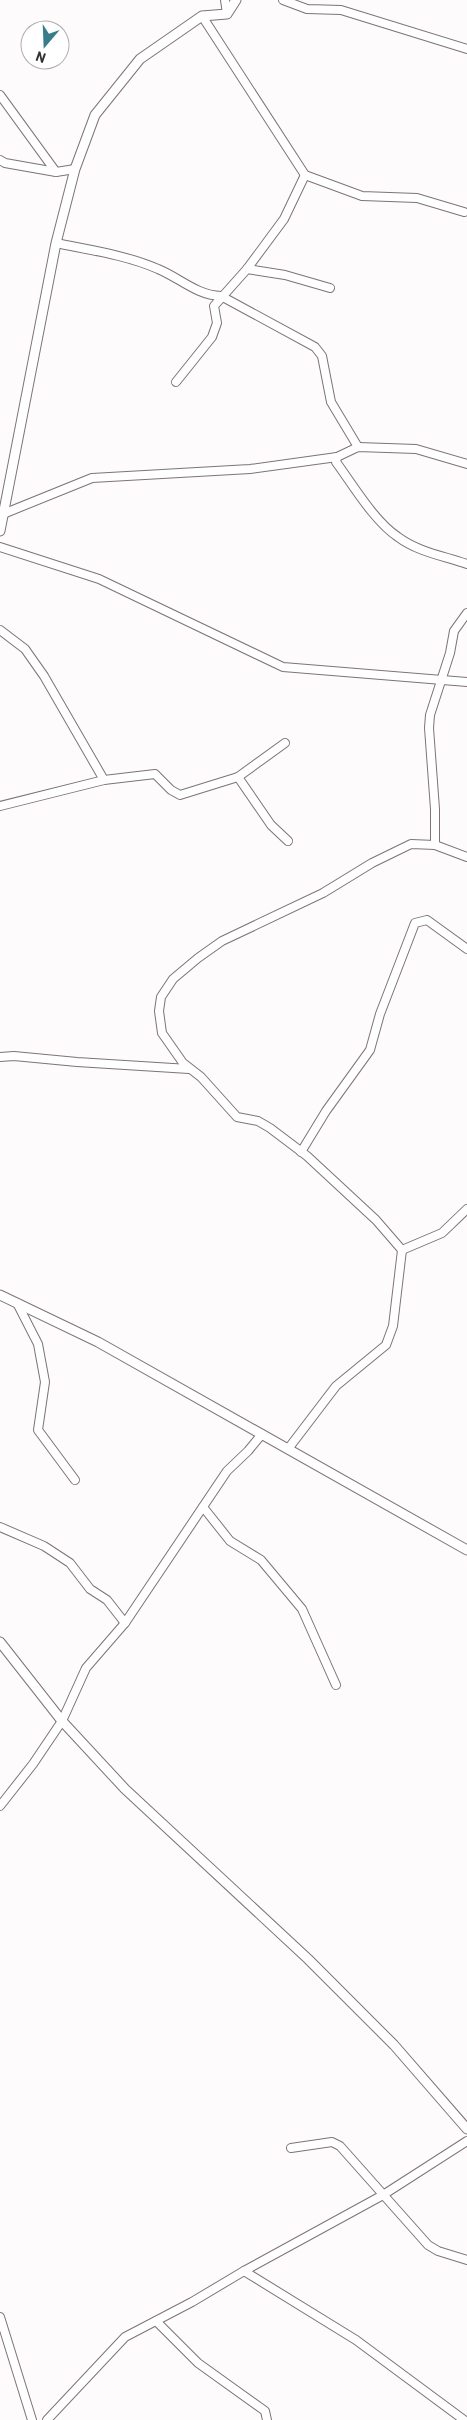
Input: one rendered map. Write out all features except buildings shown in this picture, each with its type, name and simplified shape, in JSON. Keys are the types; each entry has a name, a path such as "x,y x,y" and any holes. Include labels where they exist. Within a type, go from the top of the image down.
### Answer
{"street":[{"path":"225,0 227,14"},
{"path":"227,14 236,0"},
{"path":"283,0 307,9 341,10 467,49"},
{"path":"0,531 56,243 75,168 95,114 140,59 202,16 227,14"},
{"path":"202,16 305,175 362,196 417,198 464,212"},
{"path":"0,95 56,172"},
{"path":"0,160 5,164 56,172 75,168"},
{"path":"176,382 212,337 217,323 214,306 246,269 284,219 305,175"},
{"path":"56,243 125,258 158,269 206,296 221,296 315,347 322,356 331,402 358,447"},
{"path":"246,269 285,275 330,288"},
{"path":"3,514 92,478 250,469 337,457 358,447 416,450 467,464"},
{"path":"337,457 336,462 380,519 397,537 420,549 467,564"},
{"path":"0,547 98,579 283,667 467,682"},
{"path":"435,845 430,716 442,680 454,630 467,613"},
{"path":"0,630 25,649 44,676 104,780"},
{"path":"0,806 104,780 155,774 171,790 180,795 238,777 285,743"},
{"path":"238,777 270,825 288,841"},
{"path":"288,1449 336,1386 386,1345 393,1326 402,1250 376,1220 301,1152 258,1121 237,1117 201,1077 189,1070 162,1033 159,1011 161,996 173,979 222,941 323,893 372,863 411,844 435,845 467,857"},
{"path":"301,1152 326,1111 370,1050 380,1014 415,923 427,920 467,949"},
{"path":"0,1057 14,1056 189,1070"},
{"path":"402,1250 442,1233 467,1209"},
{"path":"0,1295 98,1342 467,1550"},
{"path":"17,1303 38,1344 45,1382 38,1430 75,1480"},
{"path":"0,1806 33,1764 62,1721 86,1668 125,1623 227,1471 248,1451 262,1434"},
{"path":"203,1507 230,1541 261,1560 302,1609 336,1685"},
{"path":"0,1527 44,1546 70,1563 90,1589 107,1600 125,1623"},
{"path":"0,1642 62,1721 125,1789 308,1960 381,2032 467,2129"},
{"path":"47,2420 125,2337 383,2194 467,2140"},
{"path":"291,2148 332,2142 337,2144 344,2149 428,2244 438,2251 467,2260"},
{"path":"244,2270 356,2340 460,2419"},
{"path":"0,2317 32,2420"},
{"path":"156,2321 198,2363 266,2411 267,2420"}]}
